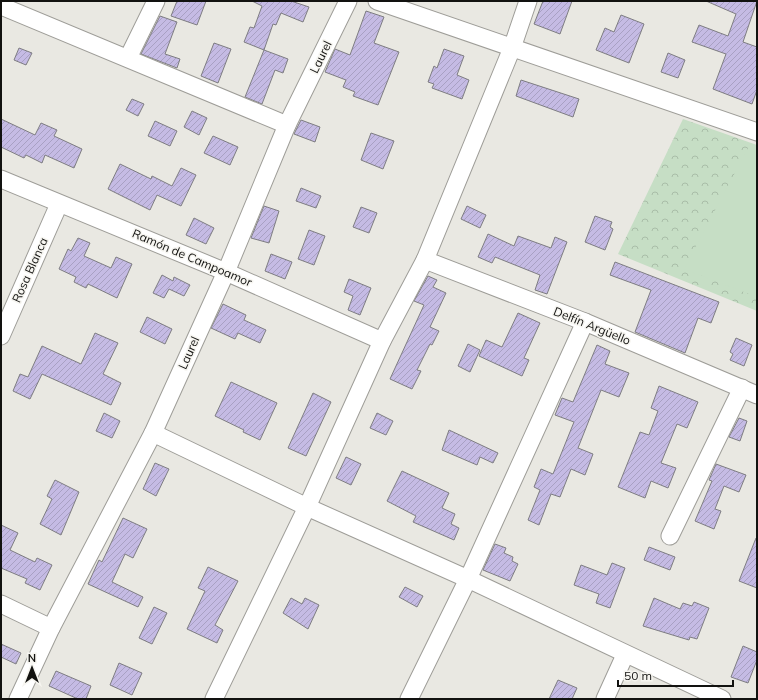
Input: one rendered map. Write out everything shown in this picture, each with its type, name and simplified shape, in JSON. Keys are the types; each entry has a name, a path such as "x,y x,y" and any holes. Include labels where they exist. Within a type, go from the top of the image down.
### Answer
{"street":[{"path":"128,58 156,1"},
{"name":"Laurel","path":"18,699 51,628 153,433 226,272 287,125 348,1"},
{"path":"377,1 757,132"},
{"path":"214,699 307,507 382,341 425,260 512,48 528,1"},
{"path":"1,6 287,125"},
{"name":"Ramón de Campoamor","path":"1,179 226,272 382,341"},
{"name":"Rosa Blanca","path":"1,336 59,204"},
{"name":"Delfín Argüello","path":"425,260 585,322 749,392"},
{"path":"409,699 468,579 585,322"},
{"path":"670,536 749,392"},
{"path":"153,433 307,507 468,579 625,655 722,699"},
{"path":"1,604 51,628"},
{"path":"605,699 625,655"}],"green space":[{"path":"683,119 757,145 757,311 618,254"},
{"path":"748,148 757,152 757,297 684,269"}],"building":[{"path":"177,1 206,1 197,25 171,16"},
{"path":"252,1 291,1 309,7 303,22 281,13 276,25 273,24 264,50 244,42 250,27 254,28 262,6"},
{"path":"543,1 572,1 560,34 534,24"},
{"path":"706,1 757,1 743,42 757,47 757,90 752,104 713,89 726,54 692,42 699,25 728,36 736,14"},
{"path":"366,11 384,17 374,43 399,52 378,105 353,96 355,92 343,87 346,80 325,72 335,49 350,55"},
{"path":"621,15 644,24 629,63 596,50 605,28 614,32"},
{"path":"160,16 177,22 165,54 180,59 177,68 141,54"},
{"path":"214,43 231,49 218,83 201,76"},
{"path":"19,48 32,53 26,65 14,60"},
{"path":"444,49 464,56 457,75 469,80 462,99 432,88 434,84 428,82 434,66 437,68"},
{"path":"264,50 288,59 283,73 275,70 262,104 245,97"},
{"path":"668,53 685,60 678,78 661,72"},
{"path":"521,80 579,99 573,117 516,96"},
{"path":"132,99 144,104 138,116 126,110"},
{"path":"192,111 207,118 199,135 184,127"},
{"path":"1,119 35,135 41,123 57,130 54,136 82,149 74,168 45,155 42,163 26,155 24,158 1,147"},
{"path":"301,120 320,127 315,142 294,134"},
{"path":"155,121 177,131 170,146 148,136"},
{"path":"371,133 394,141 383,169 361,160"},
{"path":"213,136 238,147 230,165 204,153"},
{"path":"120,164 151,179 152,176 172,186 181,168 196,175 181,206 157,195 150,210 108,189"},
{"path":"301,188 321,196 316,208 296,201"},
{"path":"264,206 279,211 269,243 251,238"},
{"path":"467,206 486,215 480,228 461,219"},
{"path":"361,207 377,213 369,233 353,227"},
{"path":"595,216 612,222 610,227 613,229 605,250 585,242"},
{"path":"194,218 214,228 206,244 186,235"},
{"path":"309,230 325,236 314,265 298,259"},
{"path":"488,234 514,246 518,236 551,248 555,237 567,242 547,294 535,290 540,275 495,257 492,263 478,257"},
{"path":"78,238 90,243 84,256 111,268 116,257 132,264 117,298 88,284 86,288 74,282 76,277 59,269 68,249 71,251"},
{"path":"271,254 292,262 285,279 265,271"},
{"path":"615,262 719,302 711,323 698,318 685,353 635,332 651,290 610,275"},
{"path":"162,275 173,281 174,277 190,285 184,296 169,289 164,298 153,293"},
{"path":"428,276 437,280 433,287 446,293 430,327 439,331 432,345 430,344 417,370 421,371 412,389 390,379 424,305 414,301"},
{"path":"349,279 371,288 360,315 348,310 353,296 344,292"},
{"path":"223,304 246,315 244,320 266,330 260,343 238,333 235,339 211,328"},
{"path":"518,313 540,323 524,358 529,360 522,376 479,356 486,340 502,347"},
{"path":"147,317 172,329 165,344 140,332"},
{"path":"95,333 118,343 103,374 121,383 111,405 42,374 30,399 13,391 20,374 28,377 42,346 81,364"},
{"path":"736,338 752,345 744,366 730,360 733,354 730,352"},
{"path":"468,344 480,350 470,372 458,366"},
{"path":"597,345 610,351 605,364 629,373 619,397 601,390 578,448 593,454 585,475 571,469 560,497 551,494 539,525 528,520 540,490 534,487 541,469 553,474 574,422 555,415 562,398 573,402"},
{"path":"231,382 277,403 260,440 243,432 244,430 215,416"},
{"path":"659,386 698,402 687,428 677,424 661,463 676,468 668,488 651,481 645,498 618,487 640,432 649,435 658,411 651,408"},
{"path":"313,393 331,402 306,456 288,448"},
{"path":"104,413 120,421 112,438 96,431"},
{"path":"377,413 393,421 386,435 370,428"},
{"path":"739,418 747,421 740,441 729,437"},
{"path":"449,430 498,453 493,463 480,457 477,465 442,450"},
{"path":"346,457 361,464 351,485 336,478"},
{"path":"155,463 169,469 156,496 143,489"},
{"path":"716,464 746,475 739,492 724,486 715,509 721,511 714,529 695,521 712,481 709,480"},
{"path":"402,471 449,493 442,508 455,514 451,524 459,528 454,540 413,522 416,516 387,501"},
{"path":"55,480 79,492 61,535 40,524 52,499 47,496"},
{"path":"123,518 147,529 133,558 125,554 112,582 143,597 138,607 88,584 99,560 102,562"},
{"path":"1,525 18,533 10,550 35,562 37,558 52,565 40,590 25,583 27,579 1,568"},
{"path":"757,538 757,588 739,581"},
{"path":"495,544 506,548 504,553 513,557 512,561 518,564 510,581 483,570"},
{"path":"649,547 675,557 670,570 644,560"},
{"path":"612,563 625,568 610,608 596,603 599,594 574,585 581,565 607,575"},
{"path":"208,567 238,581 215,625 223,630 217,643 187,629 205,591 198,588"},
{"path":"405,587 423,596 417,607 399,597"},
{"path":"291,598 302,604 305,598 319,605 308,629 283,613"},
{"path":"654,598 680,609 683,603 692,606 694,602 709,608 697,639 690,637 689,640 643,626"},
{"path":"154,607 167,613 152,644 139,638"},
{"path":"1,644 21,653 16,664 1,657"},
{"path":"743,646 757,652 757,660 748,683 731,677"},
{"path":"119,663 142,673 132,695 110,685"},
{"path":"56,671 91,686 86,699 78,699 49,686"},
{"path":"558,680 577,688 572,699 549,699"}]}
